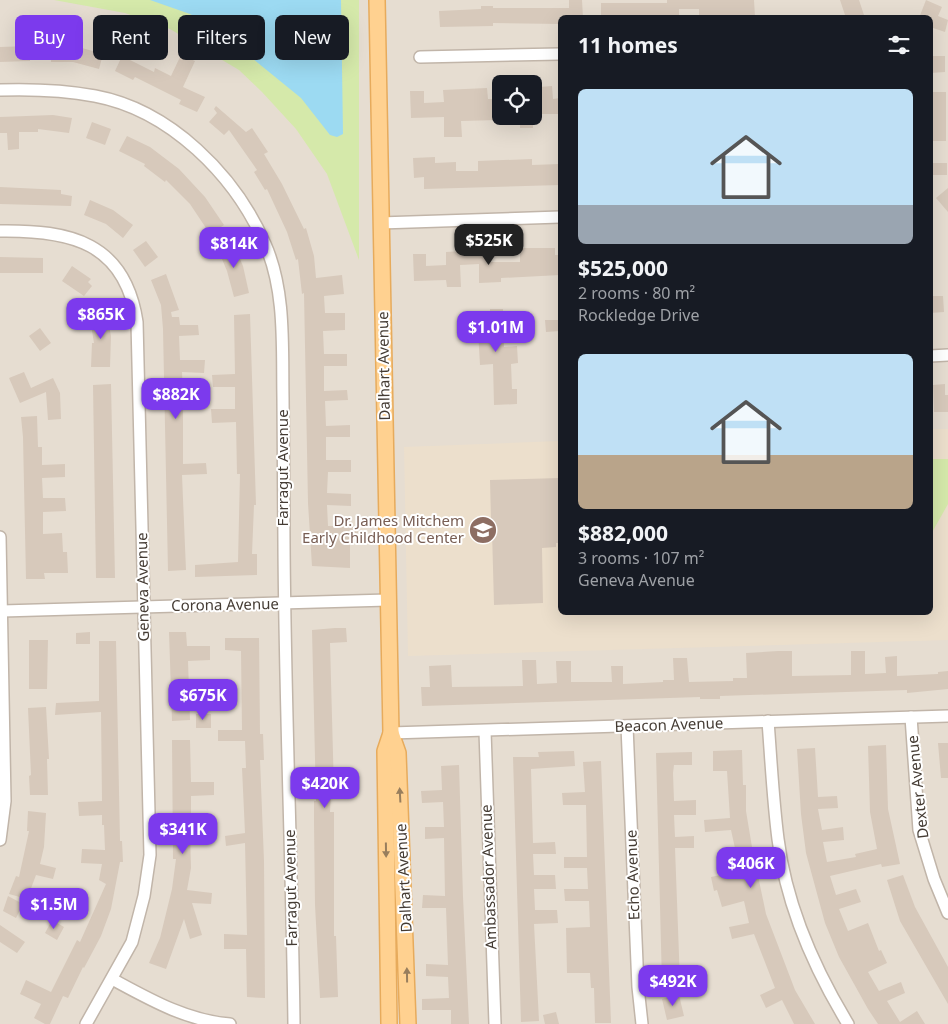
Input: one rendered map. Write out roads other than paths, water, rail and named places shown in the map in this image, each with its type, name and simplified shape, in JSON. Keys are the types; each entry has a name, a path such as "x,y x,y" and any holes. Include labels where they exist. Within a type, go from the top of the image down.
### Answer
{"main road":[{"name":"Dalhart Avenue","path":"377,0 391,732 398,753 408,1024"},
{"name":"Dalhart Avenue","path":"389,1024 385,751 391,732"}],"street":[{"path":"420,57 558,54"},
{"name":"Farragut Avenue","path":"0,90 42,89 97,96 135,110 174,130 213,164 243,202 266,246 277,286 282,339 284,604 294,1024"},
{"path":"380,223 558,217"},
{"name":"Geneva Avenue","path":"0,231 52,232 80,240 92,246 113,264 131,297 137,334 150,855 144,896 132,942 86,1024"},
{"path":"933,356 948,355"},
{"path":"0,537 4,801 0,840"},
{"name":"Corona Avenue","path":"2,611 388,600"},
{"name":"Beacon Avenue","path":"391,732 484,731 948,716"},
{"name":"Dexter Avenue","path":"911,717 920,830 934,879 948,913"},
{"path":"768,721 778,840 791,896 826,988 848,1024"},
{"name":"Echo Avenue","path":"627,726 638,986 642,1024"},
{"name":"Ambassador Avenue","path":"484,731 495,1024"},
{"path":"112,979 158,1003 192,1016 230,1024"},
{"path":"389,1024 408,1024"}],"water":[{"path":"150,0 341,0 341,15 275,15 275,60 342,60 343,134 337,137 330,135 301,98 254,60 265,60 265,15 190,14"}],"place":[{"name":"Dr. James Mitchem Early Childhood Center","path":"483,530"}]}
